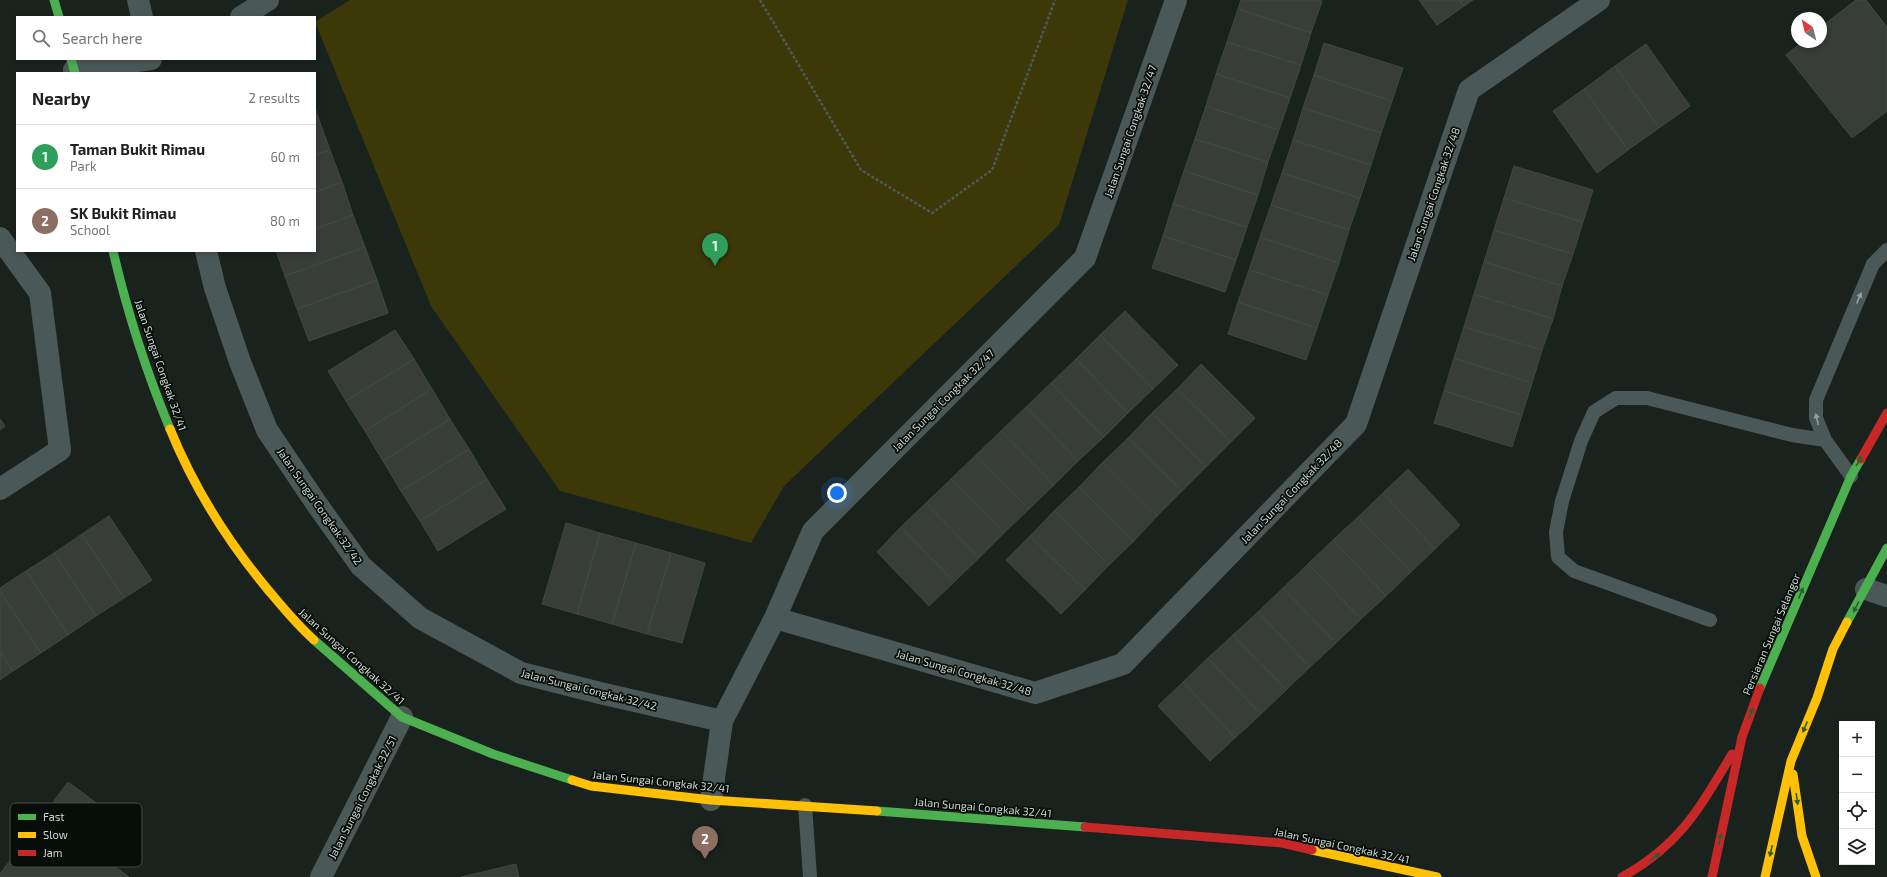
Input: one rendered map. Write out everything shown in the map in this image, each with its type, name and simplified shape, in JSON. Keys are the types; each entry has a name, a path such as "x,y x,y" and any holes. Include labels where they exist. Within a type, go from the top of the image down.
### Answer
{"street":[{"path":"54,0 59,16"},
{"path":"138,0 142,16"},
{"path":"243,16 268,0"},
{"name":"Jalan Sungai Congkak 32/47","path":"711,800 722,722 775,618 813,531 1085,258 1176,0"},
{"name":"Jalan Sungai Congkak 32/48","path":"775,618 1035,693 1123,664 1356,424 1469,90 1599,0"},
{"path":"73,67 141,60"},
{"path":"151,60 155,72"},
{"path":"0,238 40,292 60,450 0,489"},
{"name":"Jalan Sungai Congkak 32/41","path":"114,252 122,291 160,405 182,460 210,510 250,568 298,626 402,717 493,754 591,786 711,800 805,805 1282,843 1438,877"},
{"name":"Jalan Sungai Congkak 32/42","path":"206,252 215,288 240,362 266,430 360,566 420,618 521,673 722,722"},
{"name":"Persiaran Sungai Selangor","path":"1712,877 1742,737 1766,673 1851,476 1887,412"},
{"path":"1765,877 1791,761 1818,698 1833,649 1887,548"},
{"path":"1866,589 1887,596"},
{"name":"Jalan Sungai Congkak 32/51","path":"321,877 402,717"},
{"path":"1622,877 1635,871 1660,855 1677,838 1699,809 1742,737"},
{"path":"1791,761 1802,836 1816,877"}],"lane":[{"path":"1851,476 1825,440 1816,418 1816,400 1873,264 1887,250"},
{"path":"1710,620 1574,571 1558,557 1556,532 1562,501 1581,441 1594,412 1616,398 1647,398 1792,435 1825,440"},
{"path":"805,805 810,877"}],"path":[{"path":"760,0 861,170 932,213 992,170 1055,0"}],"shaded area":[{"path":"350,0 1128,0 1059,225 784,486 751,543 560,491 431,306 316,21"}],"building":[{"path":"1241,0 1322,1 1311,33 1238,9"},
{"path":"1419,0 1460,0 1464,6 1437,25"},
{"path":"1460,0 1473,0 1464,6"},
{"path":"1856,0 1866,0 1887,27 1887,111 1852,138 1786,55 1795,48 1827,48 1827,22"},
{"path":"1238,9 1311,33 1301,65 1227,42"},
{"path":"1227,42 1301,65 1290,98 1216,74"},
{"path":"1324,43 1403,68 1392,101 1314,75"},
{"path":"1646,44 1690,106 1659,128 1615,66"},
{"path":"1615,66 1659,128 1628,150 1584,89"},
{"path":"1216,74 1290,98 1279,130 1206,106"},
{"path":"1314,75 1392,101 1381,133 1303,108"},
{"path":"1584,89 1628,150 1597,173 1553,111"},
{"path":"1206,106 1279,130 1268,162 1195,139"},
{"path":"1303,108 1381,133 1371,165 1293,140"},
{"path":"318,117 330,150 316,155 316,118"},
{"path":"1195,139 1268,162 1258,195 1184,171"},
{"path":"1293,140 1371,165 1360,198 1282,173"},
{"path":"330,150 342,182 316,192 316,155"},
{"path":"1514,166 1593,190 1583,222 1504,198"},
{"path":"1184,171 1258,195 1247,227 1173,204"},
{"path":"1282,173 1360,198 1349,230 1271,205"},
{"path":"342,182 353,215 316,229 316,192"},
{"path":"1504,198 1583,222 1573,254 1494,230"},
{"path":"1173,204 1247,227 1236,260 1163,236"},
{"path":"1271,205 1349,230 1339,263 1260,237"},
{"path":"353,215 365,247 285,276 276,252 316,252 316,229"},
{"path":"1494,230 1573,254 1562,286 1484,262"},
{"path":"1163,236 1236,260 1225,292 1152,268"},
{"path":"1260,237 1339,263 1328,295 1249,270"},
{"path":"365,247 377,280 297,309 285,276"},
{"path":"1484,262 1562,286 1553,319 1474,294"},
{"path":"1249,270 1328,295 1317,328 1238,302"},
{"path":"377,280 388,313 309,341 297,309"},
{"path":"1474,294 1553,319 1542,350 1464,327"},
{"path":"1238,302 1317,328 1306,360 1228,334"},
{"path":"1125,311 1178,365 1153,389 1100,335"},
{"path":"1464,327 1542,350 1532,383 1454,358"},
{"path":"395,330 414,359 346,401 328,371"},
{"path":"1100,335 1153,389 1128,413 1076,359"},
{"path":"1454,358 1532,383 1522,415 1444,391"},
{"path":"414,359 432,389 365,431 346,401"},
{"path":"1076,359 1128,413 1104,437 1051,383"},
{"path":"1201,364 1255,418 1231,442 1177,389"},
{"path":"1051,383 1104,437 1078,461 1026,407"},
{"path":"432,389 450,419 383,461 365,431"},
{"path":"1177,389 1231,442 1206,467 1152,413"},
{"path":"1444,391 1522,415 1512,447 1434,423"},
{"path":"1026,407 1078,461 1054,485 1001,431"},
{"path":"1152,413 1206,467 1182,491 1128,438"},
{"path":"0,419 5,426 0,430"},
{"path":"450,419 469,449 401,491 383,461"},
{"path":"1001,431 1054,485 1029,509 976,455"},
{"path":"1128,438 1182,491 1157,516 1103,462"},
{"path":"469,449 487,479 420,521 401,491"},
{"path":"976,455 1029,509 1004,533 951,479"},
{"path":"1103,462 1157,516 1134,541 1079,487"},
{"path":"1408,469 1460,525 1435,549 1383,493"},
{"path":"487,479 506,509 438,551 420,521"},
{"path":"951,479 1004,533 979,558 926,503"},
{"path":"1079,487 1134,541 1109,565 1054,511"},
{"path":"1383,493 1435,549 1411,572 1358,517"},
{"path":"926,503 979,558 954,582 901,527"},
{"path":"1054,511 1109,565 1085,590 1030,536"},
{"path":"109,516 152,580 124,598 82,534"},
{"path":"1358,517 1411,572 1386,596 1333,540"},
{"path":"566,523 600,533 577,614 542,604"},
{"path":"901,527 954,582 929,606 877,552"},
{"path":"600,533 636,543 612,624 577,614"},
{"path":"82,534 124,598 96,616 54,553"},
{"path":"1030,536 1085,590 1061,614 1006,560"},
{"path":"1333,540 1386,596 1361,619 1308,564"},
{"path":"636,543 671,553 647,634 612,624"},
{"path":"54,553 96,616 68,635 26,571"},
{"path":"671,553 705,563 682,643 647,634"},
{"path":"1308,564 1361,619 1336,643 1283,588"},
{"path":"26,571 68,635 41,653 0,591 0,588"},
{"path":"1283,588 1336,643 1310,667 1258,612"},
{"path":"0,591 41,653 13,671 0,651"},
{"path":"1258,612 1310,667 1286,690 1233,635"},
{"path":"1233,635 1286,690 1261,714 1208,658"},
{"path":"0,651 13,671 0,680"},
{"path":"1208,658 1261,714 1235,738 1183,682"},
{"path":"1183,682 1235,738 1210,761 1158,706"},
{"path":"68,782 96,803 52,803"},
{"path":"10,860 10,867 116,867 129,877 0,877 0,874"},
{"path":"516,864 519,877 461,877"}],"traffic: fast":[{"path":"54,0 59,16"},
{"path":"71,60 75,72"},
{"path":"113,252 124,296 138,341 170,429"},
{"path":"1760,688 1851,476 1861,459"},
{"path":"1847,622 1887,548"},
{"path":"314,640 402,717 493,754 572,780"},
{"path":"877,811 1085,827"}],"traffic: slow":[{"path":"170,429 179,451 201,493 226,534 269,591 296,623 314,640"},
{"path":"1765,877 1791,761 1817,698 1833,649 1847,622"},
{"path":"1793,774 1802,836 1816,877"},
{"path":"572,780 591,786 711,800 877,811"},
{"path":"1312,850 1437,877"}],"traffic: jam":[{"path":"1861,459 1887,413"},
{"path":"1712,877 1742,737 1760,688"},
{"path":"1622,877 1642,865 1674,839 1698,809 1732,754"},
{"path":"1085,827 1282,843 1312,850"}],"place":[{"name":"Taman Bukit Rimau","path":"715,266"},
{"name":"SK Bukit Rimau","path":"705,859"}]}
